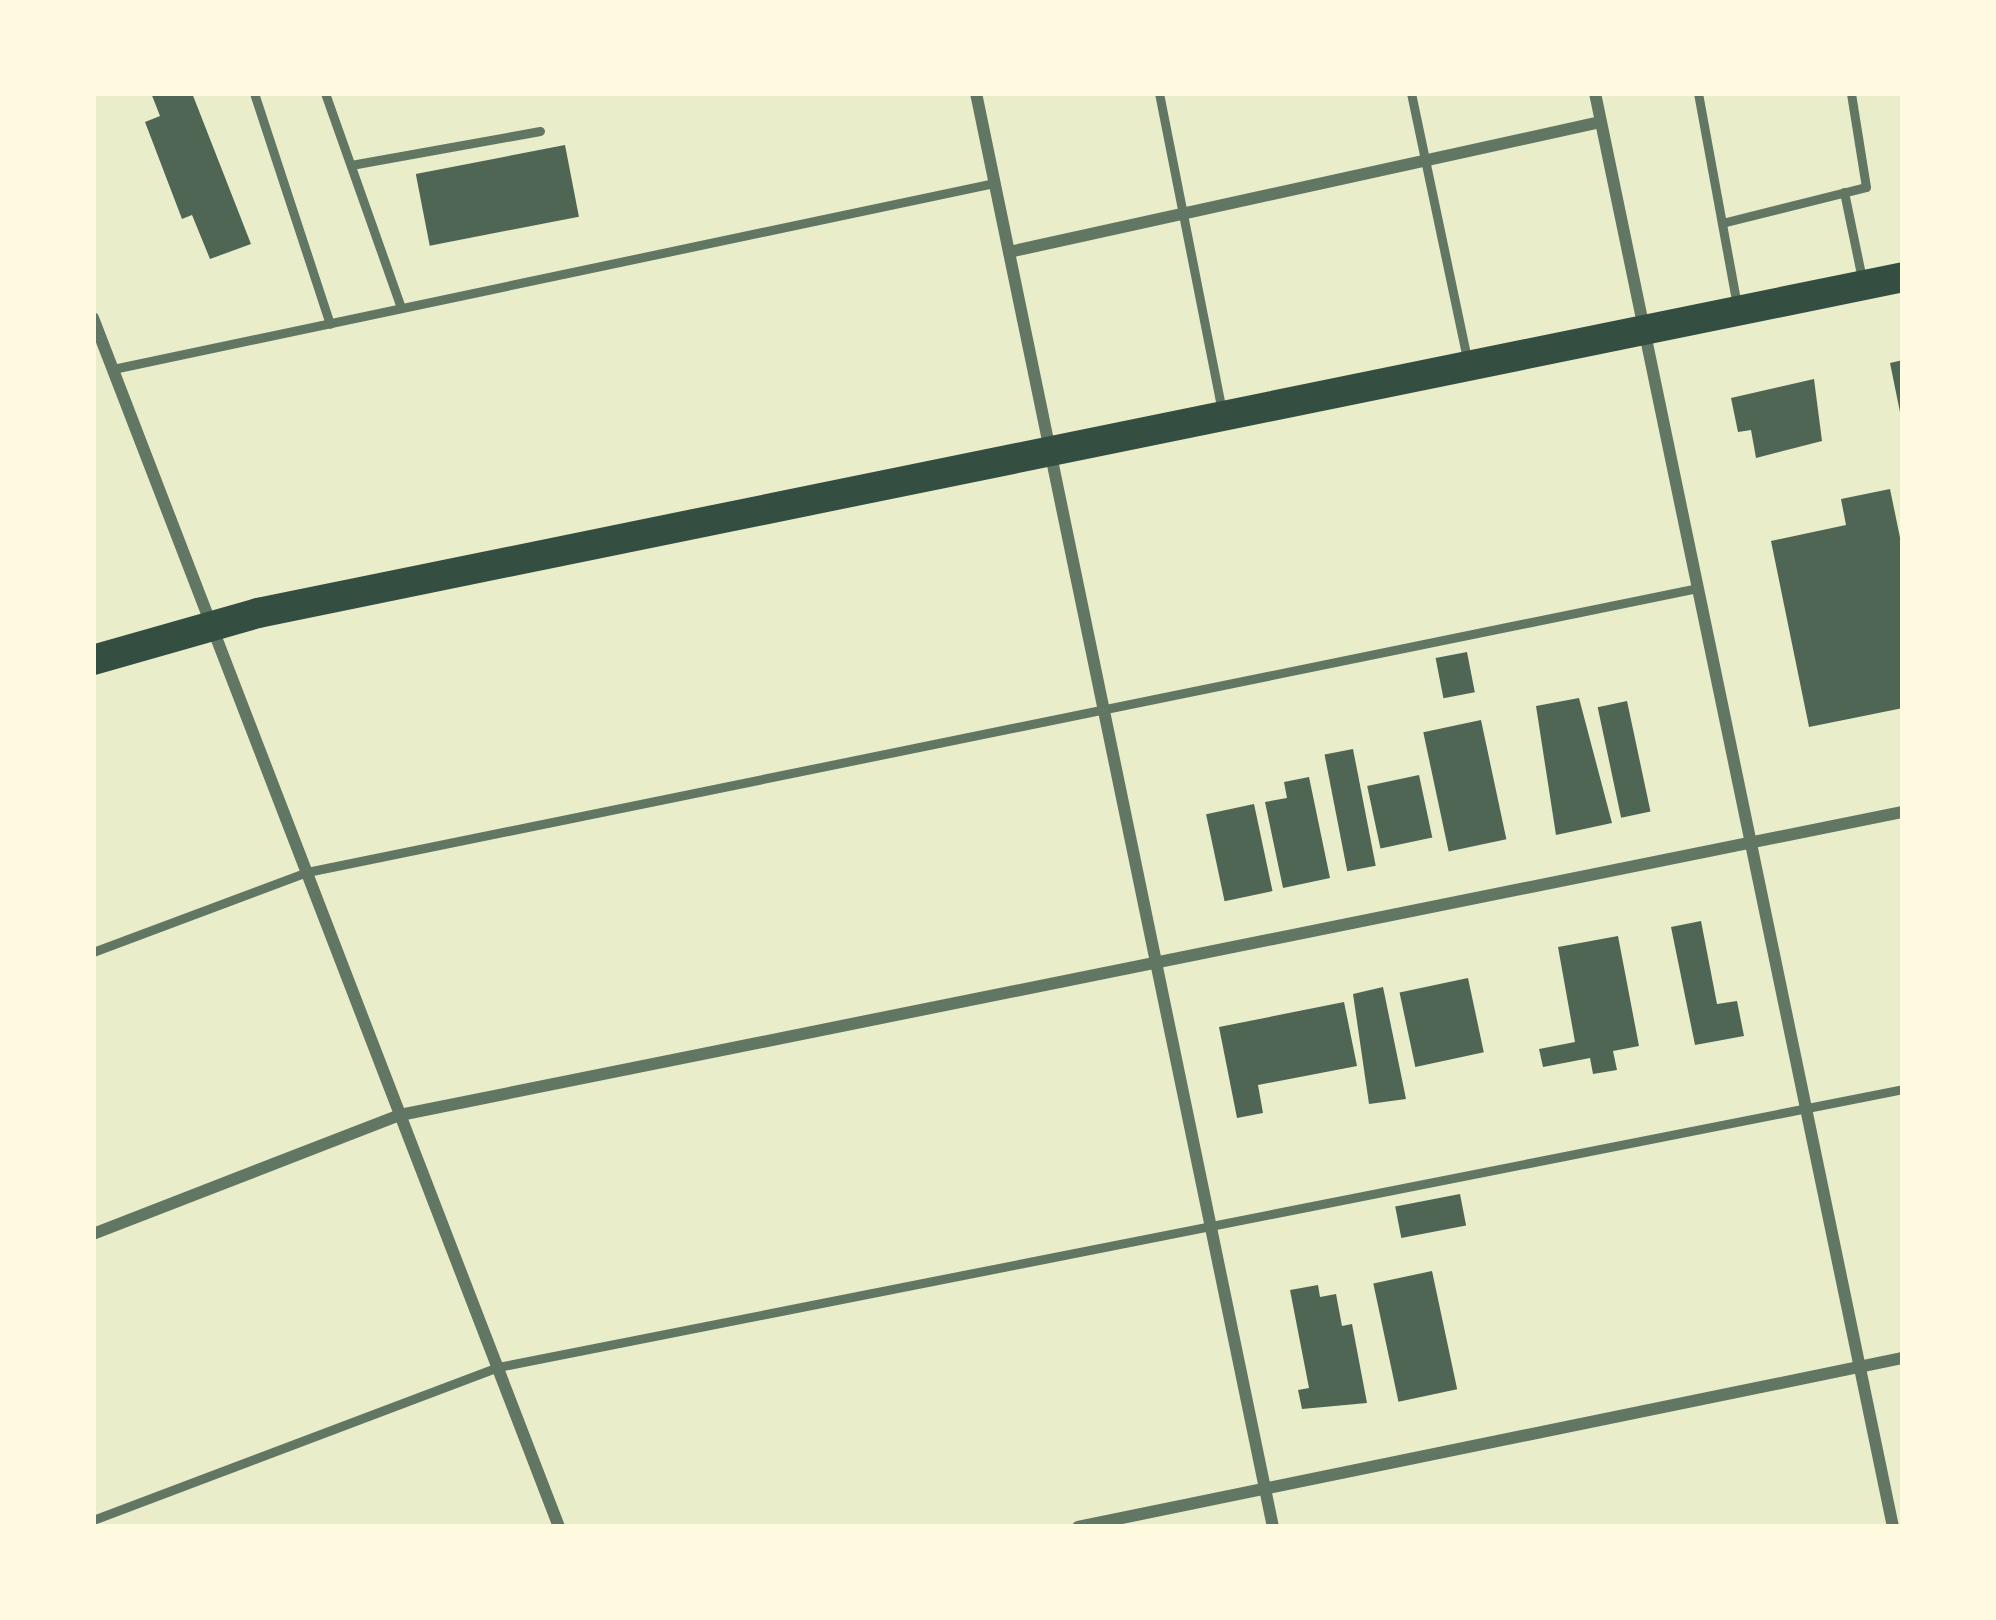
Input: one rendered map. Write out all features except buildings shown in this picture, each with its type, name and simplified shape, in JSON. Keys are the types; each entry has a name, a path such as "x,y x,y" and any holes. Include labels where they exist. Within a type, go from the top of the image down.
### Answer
{"main road":[{"path":"93,660 211,624 1903,277"}],"street":[{"path":"976,93 1273,1527"},
{"path":"1594,93 1893,1527"},
{"path":"1009,252 1601,122"},
{"path":"93,318 559,1527"},
{"path":"93,1234 400,1115 1903,812"},
{"path":"1078,1527 1903,1358"}],"lane":[{"path":"254,93 329,324"},
{"path":"326,93 401,308"},
{"path":"1159,93 1222,415"},
{"path":"1412,93 1468,365"},
{"path":"1698,93 1738,310"},
{"path":"1722,223 1866,187 1851,93"},
{"path":"351,165 540,131"},
{"path":"112,369 994,183"},
{"path":"1844,192 1863,285"},
{"path":"93,952 307,872 1104,714 1698,588"},
{"path":"93,1520 498,1367 1903,1089"}]}
